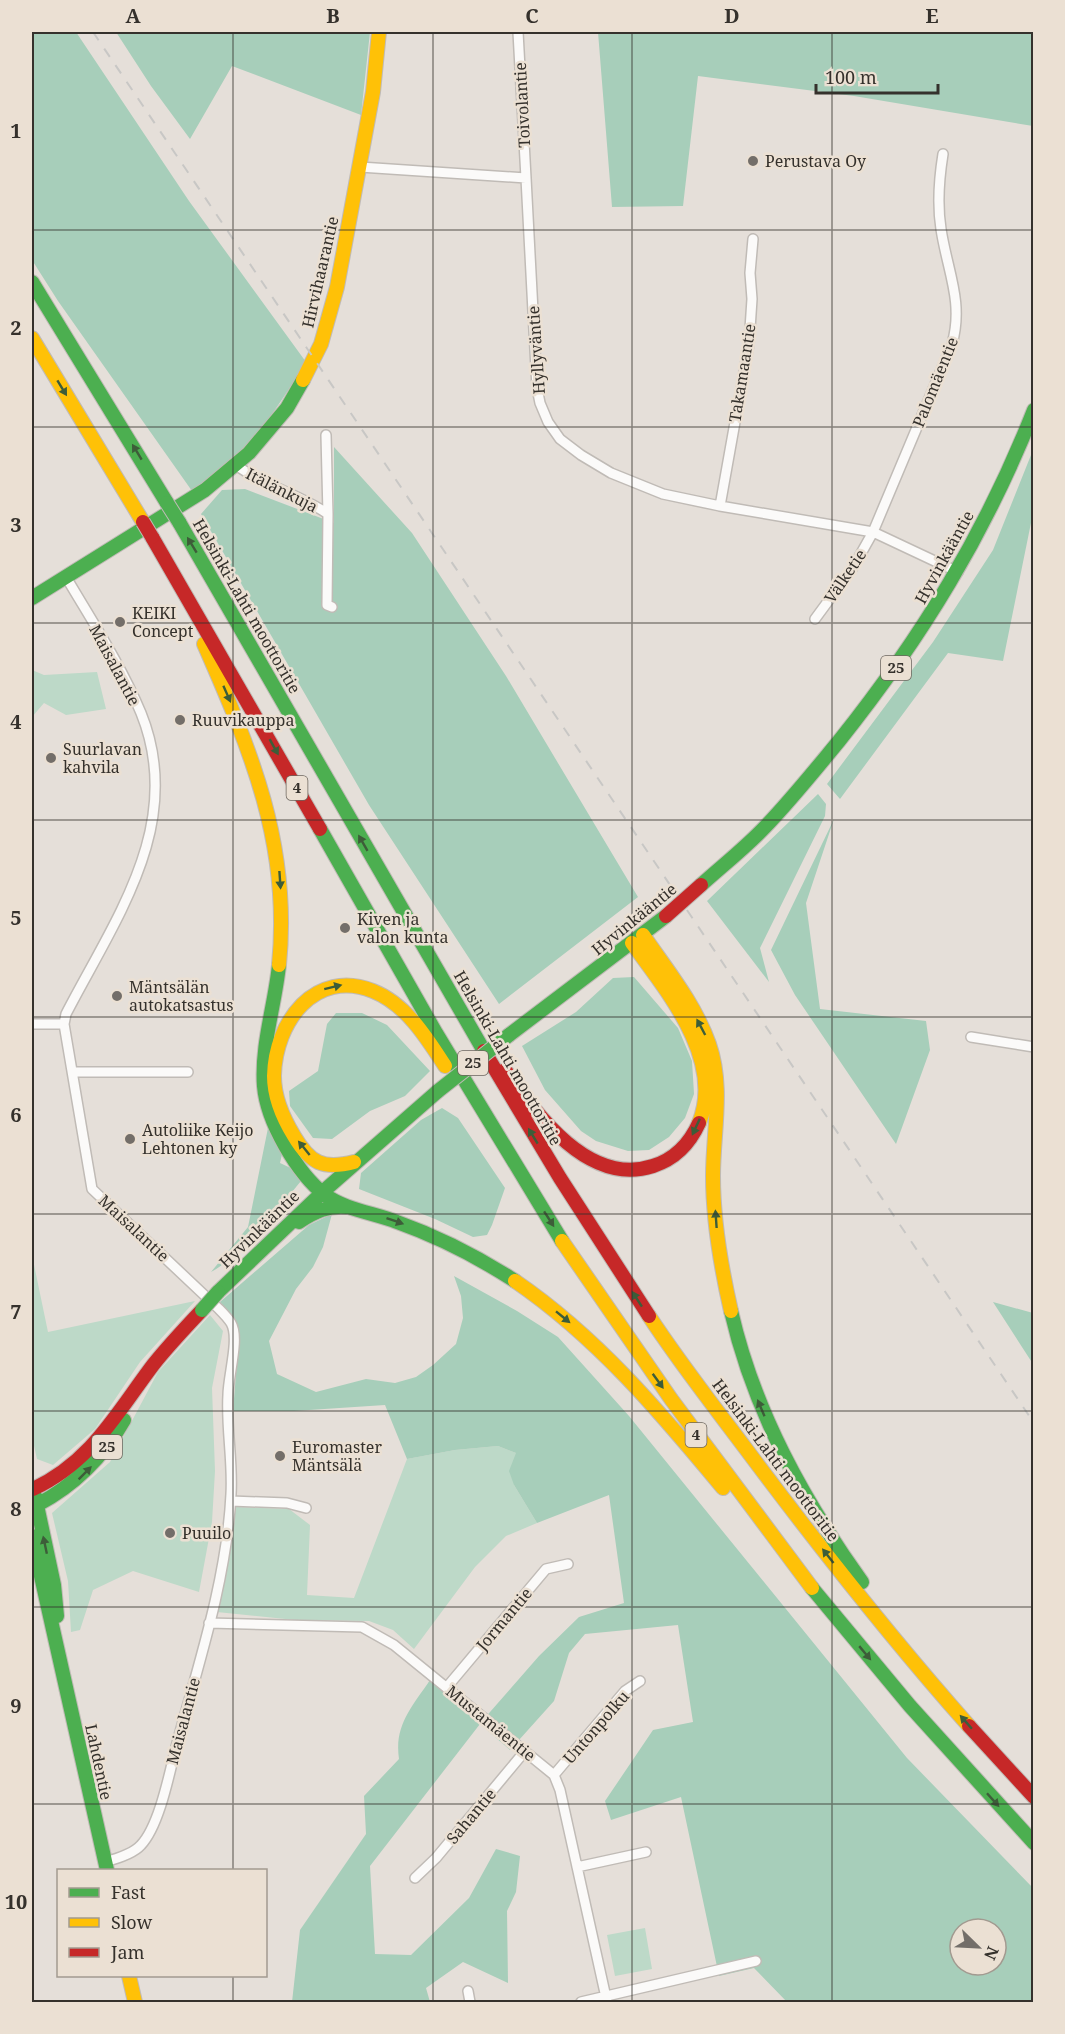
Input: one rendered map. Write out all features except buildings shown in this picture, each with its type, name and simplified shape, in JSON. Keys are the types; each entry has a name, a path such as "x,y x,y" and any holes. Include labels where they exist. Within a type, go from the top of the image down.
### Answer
{"main road":[{"name":"Hirvihaarantie","path":"32,598 205,490 256,446 287,408 311,367 321,344 337,287 373,92 379,32"},
{"name":"Helsinki-Lahti moottoritie","path":"32,282 128,435 237,620 544,1154 657,1329 770,1482 863,1600 923,1672 1034,1797"},
{"name":"4","path":"32,338 182,587 411,989 533,1194 646,1365 754,1513 840,1622 927,1726 1034,1843"},
{"name":"Hyvinkääntie","path":"32,1485 42,1486 74,1466 116,1416 152,1366 218,1292 354,1162 509,1035 638,939 765,827 839,741 902,659 958,572 992,505 1034,410"},
{"path":"182,587 202,640 237,716 251,753 272,823 278,855 282,916 280,953 264,1059 264,1092 273,1120 308,1177 322,1191 340,1202 401,1223 464,1251 515,1281 575,1327 600,1349 640,1391 751,1522 840,1622"},
{"path":"406,915 503,1066 538,1114 571,1146 590,1159 621,1170 657,1166 684,1147 695,1132 703,1112 706,1094 706,1081 698,1048 684,1018 638,939"},
{"path":"638,939 689,1004 707,1039 714,1061 717,1080 713,1162 716,1232 730,1311 742,1359 759,1405 803,1493 854,1571 909,1642 923,1672"},
{"path":"354,1162 330,1168 322,1166 309,1155 293,1135 282,1114 274,1077 278,1046 291,1017 300,1005 318,991 347,984 363,986 376,992 400,1009 414,1024 533,1194"},
{"path":"264,1247 304,1218 320,1210 342,1206 362,1210"},
{"name":"Hyvinkääntie","path":"37,1505 56,1496 83,1475 101,1454 122,1424 152,1366"},
{"name":"Lahdentie","path":"32,1485 54,1585 62,1659"},
{"name":"Lahdentie","path":"32,1536 42,1586 62,1659 105,1866"},
{"path":"129,1977 135,2002"}],"street":[{"name":"Toivolantie","path":"518,32 526,178"},
{"name":"Palomäentie","path":"873,532 956,330 956,296 939,211 939,183 943,154"},
{"path":"360,167 526,178"},
{"name":"Hyllyväntie","path":"526,178 537,388 548,422 560,439 580,455 611,472 663,494 873,532 958,572"},
{"name":"Takamaantie","path":"720,506 748,344 752,299 750,273 753,239"},
{"name":"Itälänkuja","path":"326,435 327,605 332,607"},
{"name":"Itälänkuja","path":"236,465 257,479 312,504 328,514"},
{"name":"Välketie","path":"815,619 854,566 873,532"},
{"name":"Maisalantie","path":"66,577 127,682 142,715 151,747 156,778 153,824 138,874 66,1014 64,1024 92,1189 219,1309 232,1324 234,1336 228,1395 231,1501 225,1551 194,1683 154,1823 140,1847 105,1866"},
{"path":"32,1024 64,1024"},
{"path":"971,1037 1034,1047"},
{"path":"73,1072 188,1072"},
{"path":"231,1501 286,1503 306,1508"},
{"name":"Jormantie","path":"447,1687 546,1569 568,1564"},
{"name":"Mustamäentie","path":"208,1623 362,1628 391,1642 554,1775"},
{"name":"Untonpolku","path":"554,1775 625,1691 640,1681"},
{"name":"Sahantie","path":"415,1878 436,1858 525,1751"},
{"path":"554,1775 560,1790 606,2000"},
{"path":"577,1867 646,1852"},
{"path":"581,2002 606,2000 756,1961"},
{"path":"468,1991 471,2002"}],"green space":[{"path":"32,32 76,32 189,201 306,362 270,417 243,450 211,479 192,491 58,301 32,260"},
{"path":"116,32 370,32 361,115 232,66 190,139 151,86"},
{"path":"598,32 1033,32 1033,126 854,96 698,76 683,206 612,207"},
{"path":"334,447 412,533 506,676 638,897 499,1004 369,805 201,514 222,490 245,489 334,523"},
{"path":"1033,450 1033,513 1003,661 948,653 840,799 827,784 933,642 993,550"},
{"path":"32,670 44,675 97,672 106,709 66,715 44,703 32,717"},
{"path":"818,794 826,804 825,816 760,948 769,982 707,901"},
{"path":"834,819 806,903 820,1009 926,1021 930,1050 896,1144 795,995 771,950"},
{"path":"634,977 678,1028 692,1061 694,1094 685,1118 669,1137 649,1150 628,1151 596,1141 581,1131 545,1090 522,1046 576,1012 613,978"},
{"path":"336,1013 362,1013 387,1025 430,1071 405,1096 370,1111 332,1139 313,1138 290,1106 289,1091 318,1071 327,1024"},
{"path":"442,1108 458,1118 505,1188 487,1235 473,1237 435,1219 359,1189 361,1173 421,1120"},
{"path":"268,1128 283,1150 280,1163 297,1171 301,1181 246,1243 211,1272 248,1227"},
{"path":"332,1214 323,1247 313,1267 296,1289 269,1341 277,1374 316,1392 366,1379 395,1383 416,1377 456,1344 463,1318 461,1296 454,1276 558,1337 629,1416 907,1758 1033,1888 1033,2002 787,2002 754,1968 719,1976 681,1797 611,1820 605,1801 653,1730 693,1722 678,1625 585,1634 569,1653 554,1701 510,1750 480,1724 370,1866 375,1954 411,1955 469,1898 496,1849 520,1856 516,1892 507,1911 508,1983 463,1962 426,1988 430,2002 292,2002 300,1930 366,1834 364,1796 399,1759 399,1736 402,1726 430,1680 483,1720 539,1656 579,1617 624,1603 609,1495 537,1523 514,1485 509,1471 516,1453 498,1446 455,1450 407,1459 385,1405 294,1411 233,1411 239,1337 236,1322 220,1302 309,1225"},
{"path":"32,1255 48,1332 195,1301 140,1362 95,1429 53,1465 37,1459 32,1437"},
{"path":"993,1302 1033,1313 1033,1364"},
{"path":"210,1315 223,1331 212,1388 215,1471 212,1522 199,1592 133,1571 93,1590 80,1630 71,1632 68,1581 52,1513 110,1462 158,1372"},
{"path":"498,1446 516,1453 514,1485 537,1523 506,1536 475,1567 414,1649 393,1630 369,1621 295,1620 217,1612 236,1507 289,1509 310,1525 307,1595 354,1598 407,1459 455,1450"},
{"path":"645,1928 652,1969 615,1976 607,1935"}],"railway":[{"path":"93,32 1034,1423"}],"traffic: fast":[{"path":"32,282 167,503"},
{"path":"32,598 205,490 249,453 287,408 303,380"},
{"path":"701,885 750,842 784,806 839,741 898,663 973,542 1015,456 1034,410"},
{"path":"167,503 179,522"},
{"path":"179,522 484,1051"},
{"path":"320,829 436,1033 562,1241"},
{"path":"509,1035 666,916"},
{"path":"279,965 266,1040 264,1086 266,1100 277,1131 304,1174 333,1200 428,1234 515,1281"},
{"path":"438,1091 509,1035"},
{"path":"218,1292 326,1189 438,1091"},
{"path":"299,1222 322,1210 347,1207"},
{"path":"202,1310 218,1292"},
{"path":"731,1311 753,1384 783,1453 820,1519 862,1582"},
{"path":"37,1505 64,1488 87,1469 107,1446 124,1420"},
{"path":"35,1496 54,1585 57,1616"},
{"path":"32,1536 107,1869"},
{"path":"812,1588 910,1706 1034,1843"}],"traffic: slow":[{"path":"303,380 321,344 337,287 373,92 379,32"},
{"path":"32,338 143,522"},
{"path":"204,644 237,722 264,800 279,879 281,921 279,965"},
{"path":"643,935 696,1015 709,1044 713,1060 717,1093 713,1159 714,1210 731,1311"},
{"path":"632,943 675,1004 698,1051 704,1075 705,1099 699,1123"},
{"path":"354,1162 334,1165 318,1162 312,1158 294,1136 280,1107 274,1084 276,1056 290,1019 302,1005 316,994 333,987 352,986 373,991 396,1004 406,1013 423,1033 445,1066"},
{"path":"562,1241 671,1399 812,1588"},
{"path":"515,1281 573,1326 600,1351 651,1404 723,1488"},
{"path":"649,1316 696,1383 827,1555 911,1659 969,1726"},
{"path":"129,1977 135,2002"}],"traffic: jam":[{"path":"143,522 152,537"},
{"path":"152,537 320,829"},
{"path":"666,916 701,885"},
{"path":"484,1051 560,1178 649,1316"},
{"path":"505,1070 549,1126 567,1143 586,1157 607,1166 630,1170 661,1163 681,1149 699,1123"},
{"path":"33,1489 53,1478 87,1451 159,1358 202,1310"},
{"path":"969,1726 1034,1797"}],"place":[{"name":"Perustava Oy","path":"753,161"},
{"name":"KEIKI Concept","path":"120,622"},
{"name":"Ruuvikauppa","path":"180,720"},
{"name":"Suurlavan kahvila","path":"51,758"},
{"name":"Kiven ja valon kunta","path":"345,928"},
{"name":"Mäntsälän autokatsastus","path":"117,996"},
{"name":"Autoliike Keijo Lehtonen ky","path":"130,1139"},
{"name":"Euromaster Mäntsälä","path":"280,1456"},
{"name":"Puuilo","path":"170,1533"}]}
